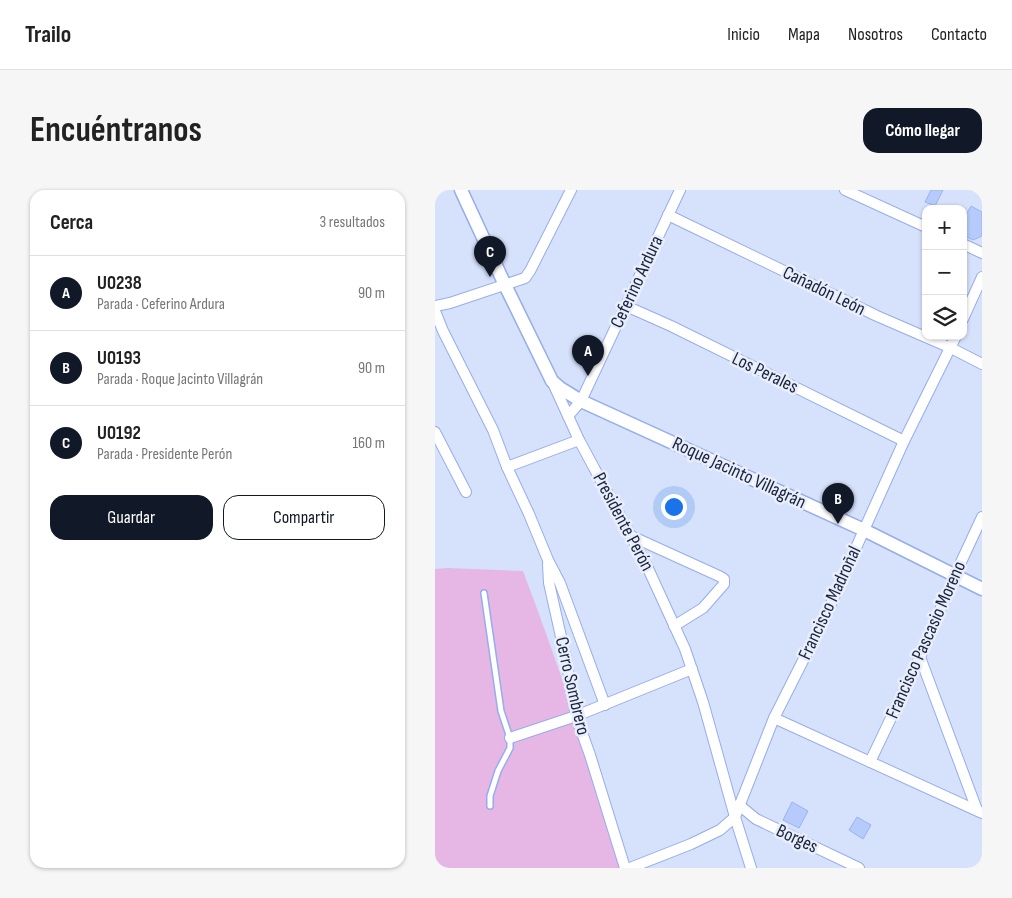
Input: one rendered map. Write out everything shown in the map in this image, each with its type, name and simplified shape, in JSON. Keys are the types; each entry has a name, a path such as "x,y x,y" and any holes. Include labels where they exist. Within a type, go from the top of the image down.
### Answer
{"street":[{"name":"Presidente Perón","path":"461,190 579,440 646,564 685,649 703,702 751,868"},
{"path":"435,306 450,303 525,278 571,190"},
{"name":"Ceferino Ardura","path":"568,416 581,401 680,190"},
{"path":"845,190 922,225"},
{"name":"Cañadón León","path":"668,215 877,316 951,348 982,364"},
{"path":"967,246 982,253"},
{"path":"967,310 982,277"},
{"name":"Los Perales","path":"626,306 671,326 905,441"},
{"name":"Cerro Sombrero","path":"435,311 439,332 493,430 507,467 560,583 605,705"},
{"name":"Francisco Madroñal","path":"735,817 774,718 823,619 905,441 954,340"},
{"name":"Roque Jacinto Villagrán","path":"551,380 581,401 864,530 982,589"},
{"path":"435,432 439,447 466,492"},
{"path":"507,467 579,440"},
{"name":"Francisco Pascasio Moreno","path":"870,762 920,658 982,517"},
{"path":"631,536 724,579 724,584 703,608 674,626"},
{"name":"Cerro Sombrero","path":"548,560 549,583 566,659 576,716 625,868"},
{"path":"920,658 980,812"},
{"path":"510,738 605,705 691,669"},
{"path":"774,718 980,812"},
{"name":"Borges","path":"739,805 756,819 859,868"},
{"path":"630,868 691,844 720,830 735,817"}],"lane":[{"path":"484,593 501,711 510,738 510,748 498,771 490,796 489,806"}],"shaded area":[{"path":"435,569 523,571 576,719 625,868 435,868"}],"building":[{"path":"931,190 943,190 936,205 925,202"},
{"path":"971,206 982,212 982,236 973,240 967,237 967,213"},
{"path":"792,802 808,811 799,828 783,820"},
{"path":"857,817 871,825 863,839 849,830"}],"place":[{"name":"U0192","path":"490,277"},
{"name":"U0238","path":"588,376"},
{"name":"U0193","path":"838,524"}]}
